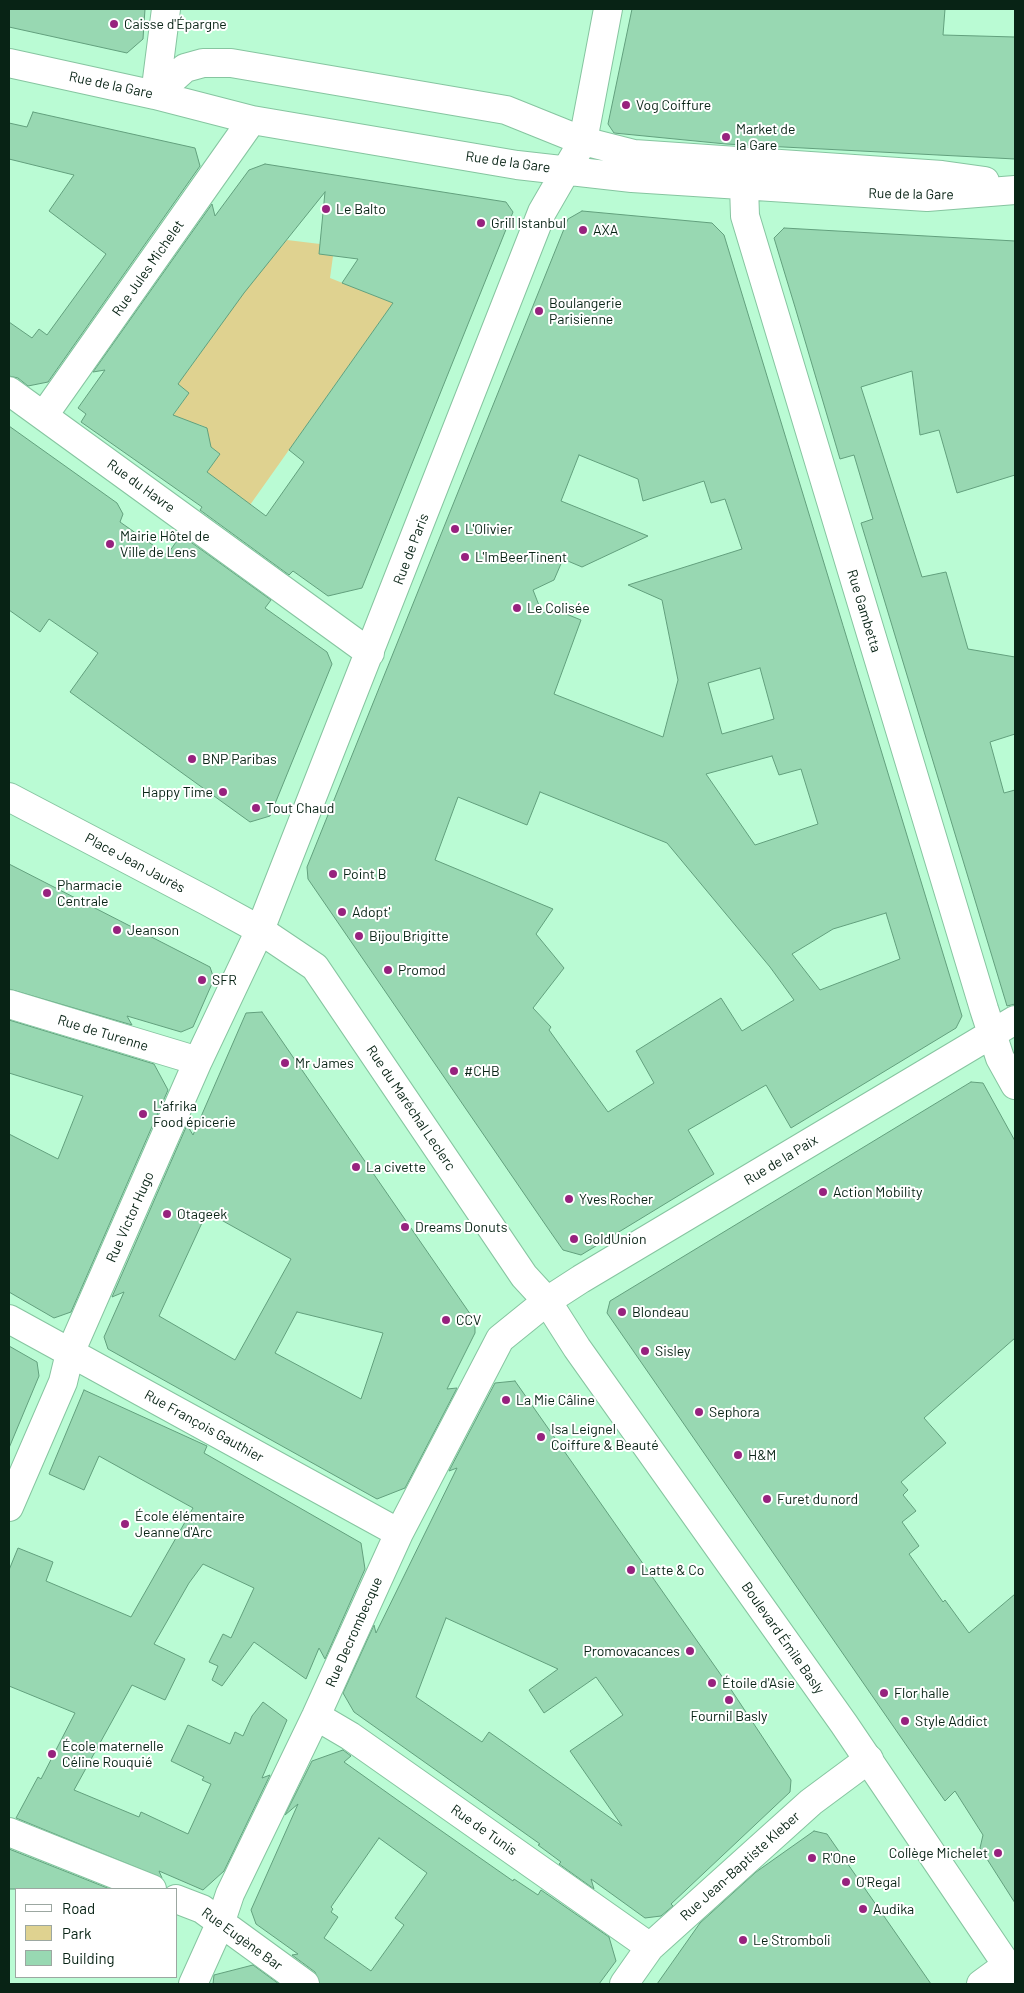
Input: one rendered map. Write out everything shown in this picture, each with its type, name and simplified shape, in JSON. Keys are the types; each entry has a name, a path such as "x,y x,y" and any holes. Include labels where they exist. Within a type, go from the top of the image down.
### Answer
{"street":[{"path":"155,95 166,9"},
{"name":"Rue de Paris","path":"260,930 542,212 583,140 608,9"},
{"name":"Rue de la Gare","path":"9,63 155,95 252,120 510,164 632,178 927,197 1015,190"},
{"path":"155,95 185,68 203,63 231,64 506,110 545,127 634,154 942,175 1015,186"},
{"name":"Rue Jules Michelet","path":"44,415 252,120"},
{"path":"545,127 566,170"},
{"name":"Rue Gambetta","path":"744,186 745,216 992,1034 1000,1058 1015,1085"},
{"name":"Rue du Havre","path":"9,391 370,652"},
{"name":"Place Jean Jaurès","path":"9,797 260,930"},
{"name":"Rue Victor Hugo","path":"9,1507 63,1382 70,1354 198,1061 260,930"},
{"name":"Rue du Maréchal Leclerc","path":"260,930 315,967 524,1276 547,1301"},
{"name":"Rue de Turenne","path":"9,1004 198,1061"},
{"name":"Rue de la Paix","path":"547,1301 1015,1020"},
{"name":"Rue Decrombecque","path":"193,1984 220,1924 230,1894 316,1716 399,1533 500,1339 547,1301"},
{"name":"Boulevard Émile Basly","path":"547,1301 577,1348 869,1759 1011,1971"},
{"name":"Rue François Gauthier","path":"9,1319 399,1533"},
{"name":"Rue de Tunis","path":"316,1716 350,1736 650,1947"},
{"name":"Rue Jean-Baptiste Kleber","path":"624,1984 650,1947 811,1802 869,1759"},
{"path":"9,1832 149,1888"},
{"name":"Rue Eugène Bar","path":"178,1900 202,1909 220,1924 305,1984"},
{"path":"981,1984 1011,1971"}],"green space":[{"path":"287,240 320,244 319,254 333,256 330,278 393,303 250,505 207,472 220,454 206,443 209,436 205,427 198,424 167,424 189,393 178,385 157,350 187,372 245,290"}],"building":[{"path":"9,9 145,9 143,39 127,53 9,27"},
{"path":"632,9 945,9 943,35 1015,37 1015,159 726,144 614,133 608,124"},
{"path":"33,112 195,148 200,166 48,382 28,386 18,378 9,376 9,322 32,338 39,329 47,335 106,254 49,211 74,175 9,159 9,123 27,127"},
{"path":"265,164 506,202 513,212 362,588 328,596 293,571 289,575 200,510 202,507 81,422 86,414 78,408 105,370 93,372 212,204 215,216 249,170","holes":["325,192 319,254 358,259 342,283 393,303 289,450 304,462 266,516 207,472 220,454 211,447 207,428 173,415 189,393 178,384 244,293"]},
{"path":"582,211 712,223 724,235 962,1016 956,1028 791,1128 766,1085 688,1130 714,1174 581,1255 563,1250 308,879 307,867 568,219","holes":["579,455 638,479 643,501 704,481 711,503 725,499 742,549 628,585 662,600 678,680 663,737 554,694 581,620 554,609 542,613 533,590 554,580 563,559 582,567 648,536 561,501","760,668 774,719 722,734 708,683","772,756 779,775 801,769 818,824 755,845 706,774","540,792 667,843 770,967 794,1000 742,1031 721,998 636,1051 654,1083 608,1112 549,1030 551,1027 533,1008 564,968 536,934 553,909 435,860 458,797 527,825","886,913 900,959 820,990 792,954 833,929"]},
{"path":"784,228 1015,241 1015,475 957,493 939,430 920,435 912,371 861,387 922,577 946,572 968,649 1015,657 1015,734 990,742 1004,793 1015,790 1015,1004 1007,1006 861,523 873,519 854,455 840,459 774,238"},
{"path":"9,426 117,503 123,514 120,522 167,555 181,535 271,600 265,608 327,652 332,664 270,816 250,822 70,692 98,653 49,619 40,632 9,610"},
{"path":"9,864 210,967 214,979 193,1027 181,1032 127,1016 132,1025 9,989"},
{"path":"262,1012 475,1321 475,1333 447,1389 457,1388 405,1488 377,1499 108,1349 104,1337 124,1292 112,1297 187,1125 193,1135 246,1013","holes":["207,1212 291,1259 235,1360 159,1316","297,1312 383,1333 361,1399 275,1353"]},
{"path":"9,1020 154,1064 168,1090 71,1312 54,1318 9,1292 9,1134 58,1159 83,1096 9,1073"},
{"path":"971,1082 983,1083 1015,1141 1015,1338 924,1418 946,1443 901,1482 908,1490 903,1495 916,1511 902,1522 919,1546 909,1554 943,1602 945,1600 969,1633 1015,1594 1015,1903 980,1848 983,1835 955,1791 945,1801 607,1313 610,1301"},
{"path":"9,1346 37,1362 39,1376 9,1448"},
{"path":"515,1381 728,1685 791,1780 790,1792 671,1904 673,1906 661,1916 645,1918 591,1879 594,1889 559,1864 561,1862 538,1845 540,1844 354,1712 343,1693 374,1625 376,1633 457,1468 449,1471 495,1383","holes":["446,1618 558,1669 529,1690 544,1713 596,1677 623,1715 570,1751 622,1826 489,1732 482,1742 416,1697"]},
{"path":"84,1390 207,1446 204,1453 361,1543 365,1569 325,1659 319,1648 306,1679 254,1642 222,1686 212,1680 218,1666 209,1662 223,1634 231,1638 254,1588 203,1564 189,1583 154,1644 185,1659 165,1700 132,1685 74,1790 139,1817 141,1812 188,1834 211,1784 202,1780 204,1777 171,1761 188,1725 230,1744 235,1732 243,1736 252,1716 263,1702 287,1720 262,1778 270,1775 224,1871 203,1890 159,1871 162,1878 16,1818 38,1777 41,1779 75,1713 9,1686 9,1570 18,1548 53,1562 46,1581 131,1617 193,1508 99,1456 84,1490 49,1474"},
{"path":"343,1750 351,1756 344,1762 403,1804 513,1881 514,1879 538,1895 541,1890 609,1937 616,1961 599,1984 320,1984 315,1972 292,1955 298,1954 256,1924 251,1910 298,1804 285,1815 312,1761","holes":["379,1838 427,1873 395,1918 404,1925 371,1971 324,1938 338,1917 331,1912 333,1909 331,1907"]},
{"path":"814,1831 827,1834 931,1984 657,1984 700,1923 756,1872"},
{"path":"9,1849 107,1888 15,1888 9,1889"},
{"path":"253,1965 279,1984 213,1984 214,1975"}],"place":[{"name":"Caisse d'Épargne","path":"114,24"},
{"name":"Vog Coiffure","path":"626,105"},
{"name":"Market de la Gare","path":"726,137"},
{"name":"Le Balto","path":"326,209"},
{"name":"Grill Istanbul","path":"481,223"},
{"name":"AXA","path":"583,230"},
{"name":"Boulangerie Parisienne","path":"539,311"},
{"name":"L'Olivier","path":"455,529"},
{"name":"Mairie Hôtel de Ville de Lens","path":"110,544"},
{"name":"L'ImBeerTinent","path":"465,557"},
{"name":"Le Colisée","path":"517,608"},
{"name":"BNP Paribas","path":"192,759"},
{"name":"Happy Time","path":"223,792"},
{"name":"Tout Chaud","path":"256,808"},
{"name":"Point B","path":"333,874"},
{"name":"Pharmacie Centrale","path":"47,893"},
{"name":"Adopt'","path":"342,912"},
{"name":"Jeanson","path":"117,930"},
{"name":"Bijou Brigitte","path":"359,936"},
{"name":"Promod","path":"388,970"},
{"name":"SFR","path":"202,980"},
{"name":"Mr James","path":"285,1063"},
{"name":"#CHB","path":"454,1071"},
{"name":"L'afrika Food épicerie","path":"143,1114"},
{"name":"La civette","path":"356,1167"},
{"name":"Action Mobility","path":"823,1192"},
{"name":"Yves Rocher","path":"569,1199"},
{"name":"Otageek","path":"167,1214"},
{"name":"Dreams Donuts","path":"405,1227"},
{"name":"GoldUnion","path":"574,1239"},
{"name":"Blondeau","path":"622,1312"},
{"name":"CCV","path":"446,1320"},
{"name":"Sisley","path":"645,1351"},
{"name":"La Mie Câline","path":"506,1400"},
{"name":"Sephora","path":"699,1412"},
{"name":"Isa Leignel Coiffure & Beauté","path":"541,1437"},
{"name":"H&M","path":"738,1455"},
{"name":"Furet du nord","path":"767,1499"},
{"name":"École élémentaire Jeanne d'Arc","path":"125,1524"},
{"name":"Latte & Co","path":"631,1570"},
{"name":"Promovacances","path":"690,1651"},
{"name":"Étoile d'Asie","path":"712,1683"},
{"name":"Flor halle","path":"884,1693"},
{"name":"Fournil Basly","path":"729,1700"},
{"name":"Style Addict","path":"905,1721"},
{"name":"École maternelle Céline Rouquié","path":"52,1754"},
{"name":"Collège Michelet","path":"998,1853"},
{"name":"R'One","path":"812,1858"},
{"name":"O'Regal","path":"846,1882"},
{"name":"Audika","path":"863,1909"},
{"name":"Le Stromboli","path":"743,1940"}]}
